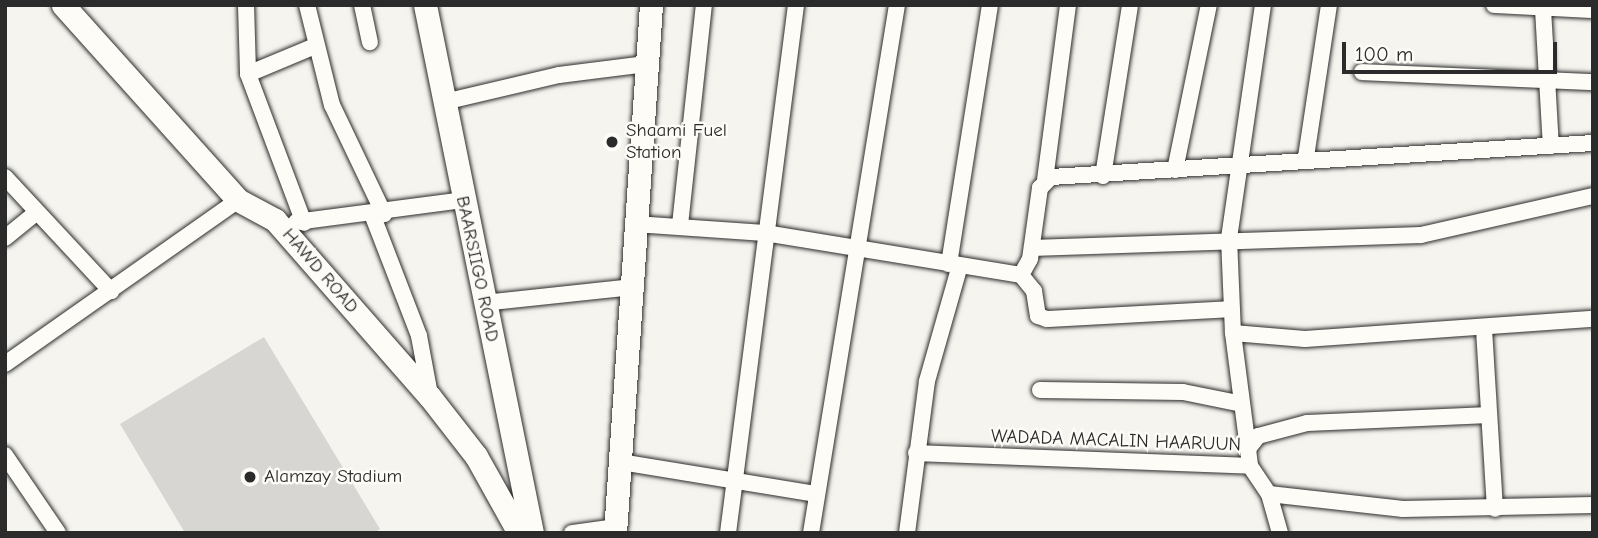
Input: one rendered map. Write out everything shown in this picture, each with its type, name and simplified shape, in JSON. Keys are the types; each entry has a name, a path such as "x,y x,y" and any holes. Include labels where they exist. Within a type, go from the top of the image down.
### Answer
{"street":[{"name":"HAWD ROAD","path":"63,5 238,200 275,220 430,397 476,456 519,533"},
{"path":"246,5 248,74 304,223"},
{"path":"307,5 315,46 332,105 378,214 419,336 430,397"},
{"path":"362,5 370,41"},
{"name":"BAARSIIGO ROAD","path":"425,5 483,303 532,533"},
{"path":"572,533 615,530 652,5"},
{"path":"680,225 704,5"},
{"path":"728,533 796,5"},
{"path":"811,533 897,5"},
{"path":"907,533 916,453 938,332 954,267 990,5"},
{"path":"1068,5 1045,180 1032,248 1021,275 1042,318 1230,309"},
{"path":"1103,176 1130,5"},
{"path":"1175,170 1209,5"},
{"path":"1250,466 1230,309 1229,238 1263,5"},
{"path":"1306,157 1329,5"},
{"path":"1494,5 1593,10"},
{"path":"1543,9 1551,146"},
{"path":"248,74 315,46"},
{"path":"444,102 559,75 646,64"},
{"path":"1362,72 1593,82"},
{"path":"1045,180 1306,157 1593,143"},
{"path":"5,177 35,214 111,291"},
{"path":"1032,248 1229,238 1421,235 1593,196"},
{"path":"5,364 238,200"},
{"path":"275,220 304,223 463,200"},
{"path":"5,238 35,214"},
{"path":"635,224 680,225 765,233 954,267 1021,275"},
{"path":"483,303 632,288"},
{"path":"1233,333 1305,339 1593,320"},
{"path":"1484,329 1495,509"},
{"path":"1040,390 1183,392 1242,404"},
{"path":"1248,449 1258,436 1307,423 1489,415"},
{"name":"WADADA MACALIN HAARUUN","path":"916,453 1250,466 1269,494 1280,533"},
{"path":"5,455 58,533"},
{"path":"620,462 735,477 816,494"},
{"path":"1269,494 1444,512 1593,505"}],"shaded area":[{"name":"Alamzay Stadium","path":"264,337 380,529 374,533 185,533 120,424"}],"place":[{"name":"Shaami Fuel Station","path":"612,142"},
{"name":"Alamzay Stadium","path":"250,477"}]}
